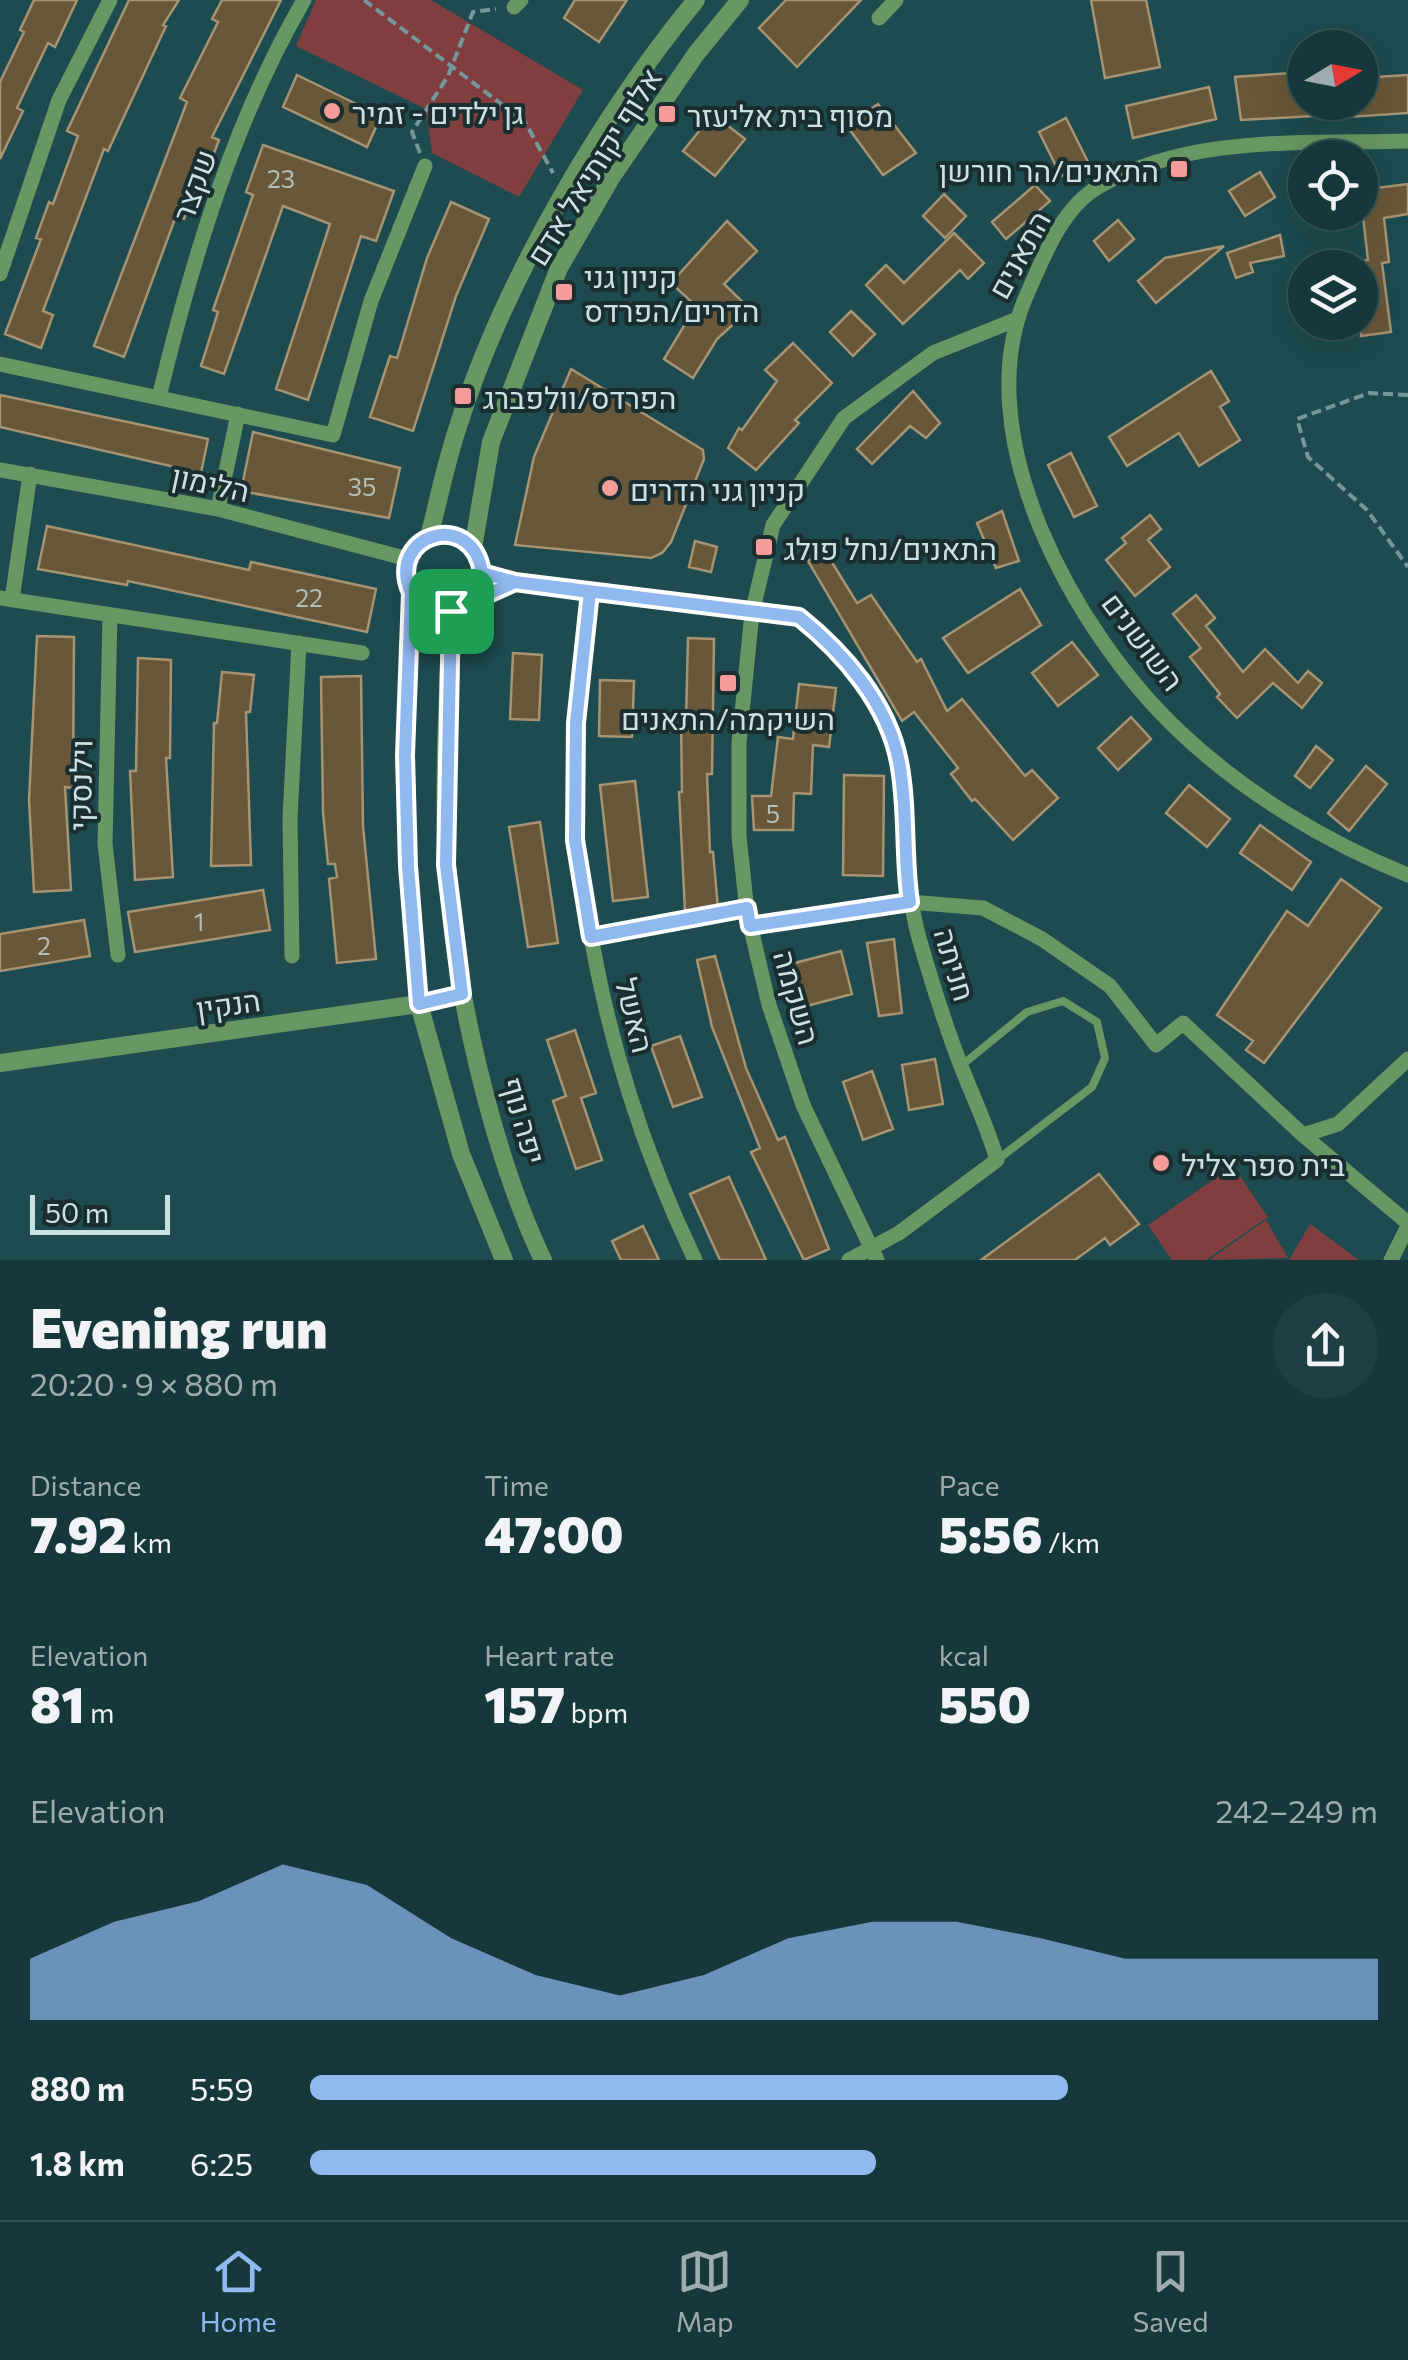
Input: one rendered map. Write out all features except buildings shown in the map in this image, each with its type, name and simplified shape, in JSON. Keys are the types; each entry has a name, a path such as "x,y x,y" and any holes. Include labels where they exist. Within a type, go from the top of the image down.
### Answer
{"street":[{"path":"0,274 60,100 110,0"},
{"name":"שקצר","path":"159,398 188,279 226,174 258,90 304,0"},
{"name":"אלוף יקותיאל אדם","path":"429,537 456,432 495,332 564,194 671,31 696,0"},
{"name":"אלוף יקותיאל אדם","path":"474,548 491,442 559,268 621,163 696,54 740,0"},
{"path":"879,18 896,0"},
{"name":"התאנים","path":"752,613 772,525 844,418 933,354 1015,320 1054,235 1093,190 1139,166 1170,156 1290,144 1408,142"},
{"path":"0,364 333,435 372,301 425,166"},
{"name":"השושנים","path":"1015,320 1008,382 1013,440 1028,492 1062,573 1122,667 1177,729 1228,773 1363,857 1408,875"},
{"path":"218,510 238,414"},
{"name":"הלימון","path":"0,470 218,510 408,559"},
{"path":"30,474 6,599 362,653"},
{"path":"473,598 482,573 474,548 446,534 418,544 408,559 406,572 411,593 405,755 408,866 419,1004 461,1154 504,1260"},
{"name":"חניתה","path":"482,573 515,582 799,617 832,644 886,720 899,762 910,902 961,1066 984,1115 997,1160"},
{"path":"411,593 427,608 451,611 515,582"},
{"name":"האשל","path":"590,592 576,723 575,840 591,937 626,1087 655,1174 695,1260"},
{"name":"יפה נוף","path":"451,611 446,865 462,994 500,1142 544,1260"},
{"name":"השקמה","path":"752,613 739,743 739,836 750,926 769,1005 803,1105 872,1254"},
{"name":"וילנסקי","path":"110,615 106,844 118,955"},
{"path":"292,956 290,818 299,643"},
{"path":"910,902 983,908 1042,939 1110,986 1156,1045 1183,1023 1303,1136 1408,1224 1392,1260"},
{"name":"הנקין","path":"0,1063 419,1004 462,994"},
{"path":"1303,1136 1338,1124 1408,1059"},
{"path":"849,1260 872,1254 997,1160"}],"lane":[{"path":"961,1066 1027,1012 1063,1001 1097,1022 1106,1058 1092,1087 997,1160"}],"path":[{"path":"364,0 525,122 564,194"},
{"path":"425,166 412,132 452,66 473,12 517,4"},
{"path":"1408,395 1369,393 1297,419 1308,457 1367,510 1408,567"},
{"path":"750,926 910,902"},
{"path":"591,937 747,908"}],"shaded area":[{"path":"316,0 431,0 583,90 519,197 432,153 426,109 296,46"},
{"path":"1233,1166 1268,1217 1206,1260 1172,1260 1148,1225"},
{"path":"1266,1220 1288,1258 1209,1260"},
{"path":"1310,1224 1359,1260 1289,1260"}],"place":[{"name":"גן ילדים - זמיר","path":"332,111"},
{"name":"מסוף בית אליעזר","path":"667,114"},
{"name":"התאנים/הר חורשן","path":"1179,169"},
{"name":"קניון גני הדרים/הפרדס","path":"564,292"},
{"name":"הפרדס/וולפברג","path":"463,396"},
{"name":"קניון גני הדרים","path":"610,488"},
{"name":"התאנים/נחל פולג","path":"764,547"},
{"name":"השיקמה/התאנים","path":"728,683"},
{"name":"בית ספר צליל","path":"1161,1163"}],"route":[{"path":"451,611 446,865 462,994 419,1004 408,866 405,755 411,593 406,572 408,559 418,544 429,537 458,537 474,548 482,573 515,582 799,617 832,644 886,720 899,762 910,902 750,926 747,908 591,937 575,840 576,723 590,592 515,582 451,611"}]}
